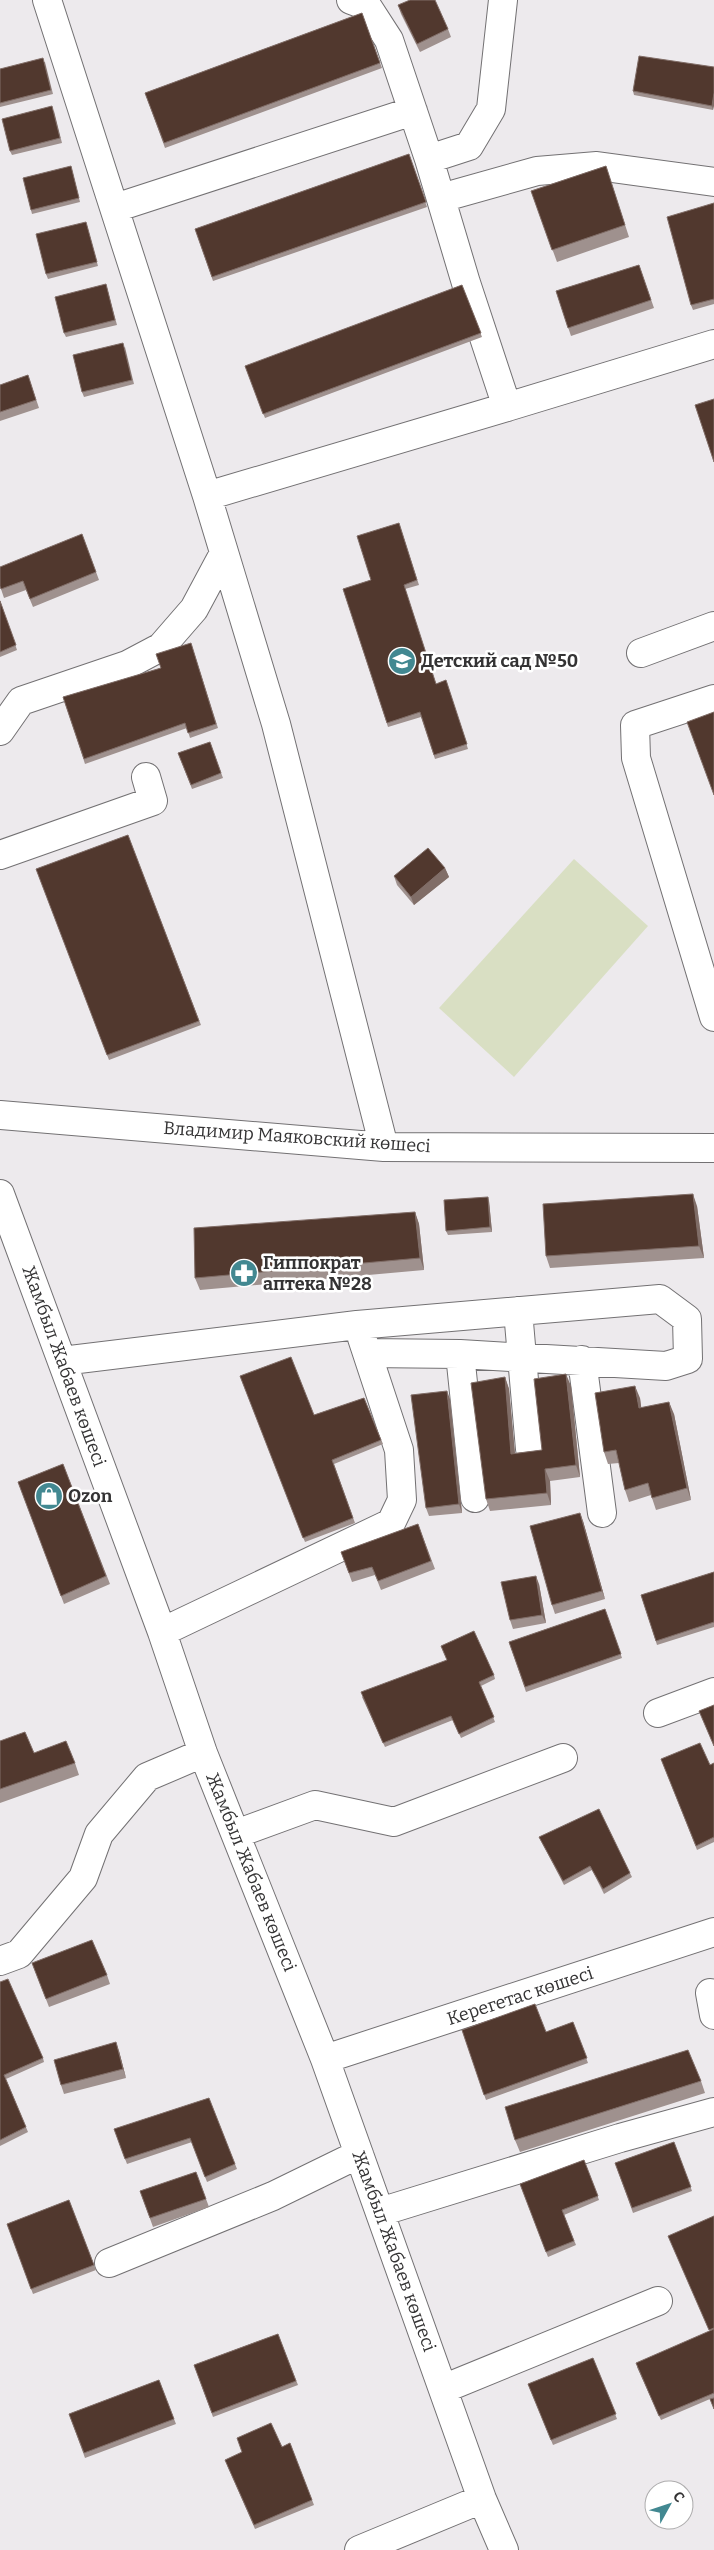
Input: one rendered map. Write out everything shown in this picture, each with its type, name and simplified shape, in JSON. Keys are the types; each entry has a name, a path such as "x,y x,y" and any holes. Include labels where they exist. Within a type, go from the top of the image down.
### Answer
{"street":[{"path":"47,0 207,496 276,724 384,1146"},
{"path":"352,0 367,6 389,40 429,159 466,284 507,407"},
{"path":"429,159 469,146 491,109 503,0"},
{"path":"114,208 413,111"},
{"path":"440,198 537,171 597,166 714,182"},
{"path":"207,496 714,344"},
{"path":"0,731 21,701 128,665 161,647 194,609 224,552"},
{"path":"641,653 714,626"},
{"path":"714,699 635,725 636,758 714,1017"},
{"path":"0,855 153,801 146,777"},
{"name":"Владимир Маяковский көшесі","path":"0,1115 384,1146 714,1148"},
{"name":"Жамбыл Жабаев көшесі","path":"0,1194 162,1632 203,1753 325,2059 482,2499 504,2550"},
{"path":"62,1361 357,1324 660,1299 687,1319 688,1359 666,1366 460,1354 367,1353"},
{"path":"518,1311 530,1450"},
{"path":"162,1632 391,1523 402,1500 399,1450 357,1324"},
{"path":"460,1354 475,1498"},
{"path":"582,1360 602,1513"},
{"path":"658,1713 714,1692"},
{"path":"0,1961 19,1954 83,1878 99,1834 147,1777 203,1753"},
{"path":"236,1834 315,1805 394,1822 563,1758"},
{"name":"Керегетас көшесі","path":"325,2059 714,1932"},
{"path":"380,2212 620,2138 713,2117"},
{"path":"109,2263 273,2196 359,2154"},
{"path":"443,2389 658,2301"},
{"path":"359,2550 482,2499"}],"green space":[{"path":"574,859 648,926 514,1077 439,1008"}],"building":[{"path":"410,0 435,0 448,29 417,44 398,5"},
{"path":"362,13 380,63 164,143 145,93"},
{"path":"639,56 714,67 712,106 633,91"},
{"path":"43,58 51,90 0,103 0,69"},
{"path":"52,106 60,138 10,151 2,119"},
{"path":"409,154 426,202 212,277 195,229"},
{"path":"71,166 79,198 31,210 23,178"},
{"path":"606,166 625,225 552,250 531,191"},
{"path":"714,203 714,299 691,305 667,217"},
{"path":"86,222 97,262 46,274 36,234"},
{"path":"639,265 651,300 568,328 556,291"},
{"path":"106,284 115,320 64,333 55,297"},
{"path":"462,285 481,333 263,414 245,366"},
{"path":"123,343 132,380 82,392 73,355"},
{"path":"28,375 36,400 0,412 0,385"},
{"path":"714,399 714,462 695,405"},
{"path":"399,523 417,580 404,585 436,684 446,680 467,744 434,755 420,712 387,723 343,589 371,580 357,536"},
{"path":"82,534 96,572 30,599 23,581 1,589 0,567"},
{"path":"0,601 16,645 0,652"},
{"path":"191,643 216,724 188,733 185,723 84,759 63,697 161,668 156,654"},
{"path":"714,712 714,795 687,722"},
{"path":"210,742 221,773 191,785 178,753"},
{"path":"128,835 199,1021 107,1055 36,869"},
{"path":"428,848 445,868 411,897 394,876"},
{"path":"693,1194 699,1246 546,1256 543,1204"},
{"path":"488,1197 490,1227 446,1231 444,1200"},
{"path":"415,1212 420,1258 195,1278 194,1228"},
{"path":"291,1357 314,1415 364,1398 381,1440 332,1460 353,1518 303,1538 240,1376"},
{"path":"566,1374 576,1465 545,1469 547,1493 486,1499 471,1383 505,1377 511,1454 542,1450 534,1379"},
{"path":"635,1386 639,1408 669,1402 687,1488 652,1498 648,1483 625,1490 616,1450 604,1452 595,1393"},
{"path":"447,1391 459,1504 426,1508 411,1395"},
{"path":"63,1464 106,1576 61,1596 18,1482"},
{"path":"580,1513 602,1591 552,1605 530,1526"},
{"path":"418,1524 431,1561 378,1581 372,1567 349,1573 341,1552"},
{"path":"714,1572 714,1622 656,1641 641,1595"},
{"path":"536,1576 542,1615 510,1620 501,1582"},
{"path":"605,1609 621,1654 525,1687 509,1642"},
{"path":"474,1631 494,1675 479,1682 494,1717 459,1734 451,1716 383,1743 361,1692 447,1660 441,1646"},
{"path":"714,1705 714,1746 699,1711"},
{"path":"25,1732 34,1753 66,1741 75,1763 0,1789 0,1741"},
{"path":"700,1743 710,1765 714,1763 714,1837 696,1846 661,1759"},
{"path":"599,1809 630,1873 603,1889 590,1866 563,1881 539,1837"},
{"path":"92,1940 107,1975 46,1999 32,1963"},
{"path":"8,1979 43,2058 4,2075 26,2127 0,2140 0,1982"},
{"path":"535,2004 546,2032 573,2022 587,2058 484,2095 462,2030"},
{"path":"116,2042 123,2069 61,2085 54,2060"},
{"path":"688,2050 701,2081 515,2140 505,2107"},
{"path":"209,2098 235,2164 205,2177 190,2138 125,2159 114,2129"},
{"path":"674,2142 691,2187 632,2208 615,2163"},
{"path":"584,2160 598,2196 562,2210 574,2241 546,2252 520,2184"},
{"path":"196,2172 206,2199 150,2218 140,2191"},
{"path":"69,2200 94,2265 31,2289 7,2224"},
{"path":"714,2216 714,2328 709,2330 668,2236"},
{"path":"714,2329 714,2393 659,2416 636,2363"},
{"path":"278,2334 296,2381 212,2413 194,2365"},
{"path":"593,2358 616,2414 551,2440 528,2384"},
{"path":"159,2380 174,2419 84,2453 69,2414"},
{"path":"714,2398 714,2409 710,2399"},
{"path":"271,2423 282,2447 290,2443 312,2500 254,2525 225,2460 242,2452 237,2438"}],"place":[{"name":"Детский сад №50","path":"402,661"},
{"name":"Гиппократ аптека №28","path":"244,1273"},
{"name":"Ozon","path":"49,1496"}]}
